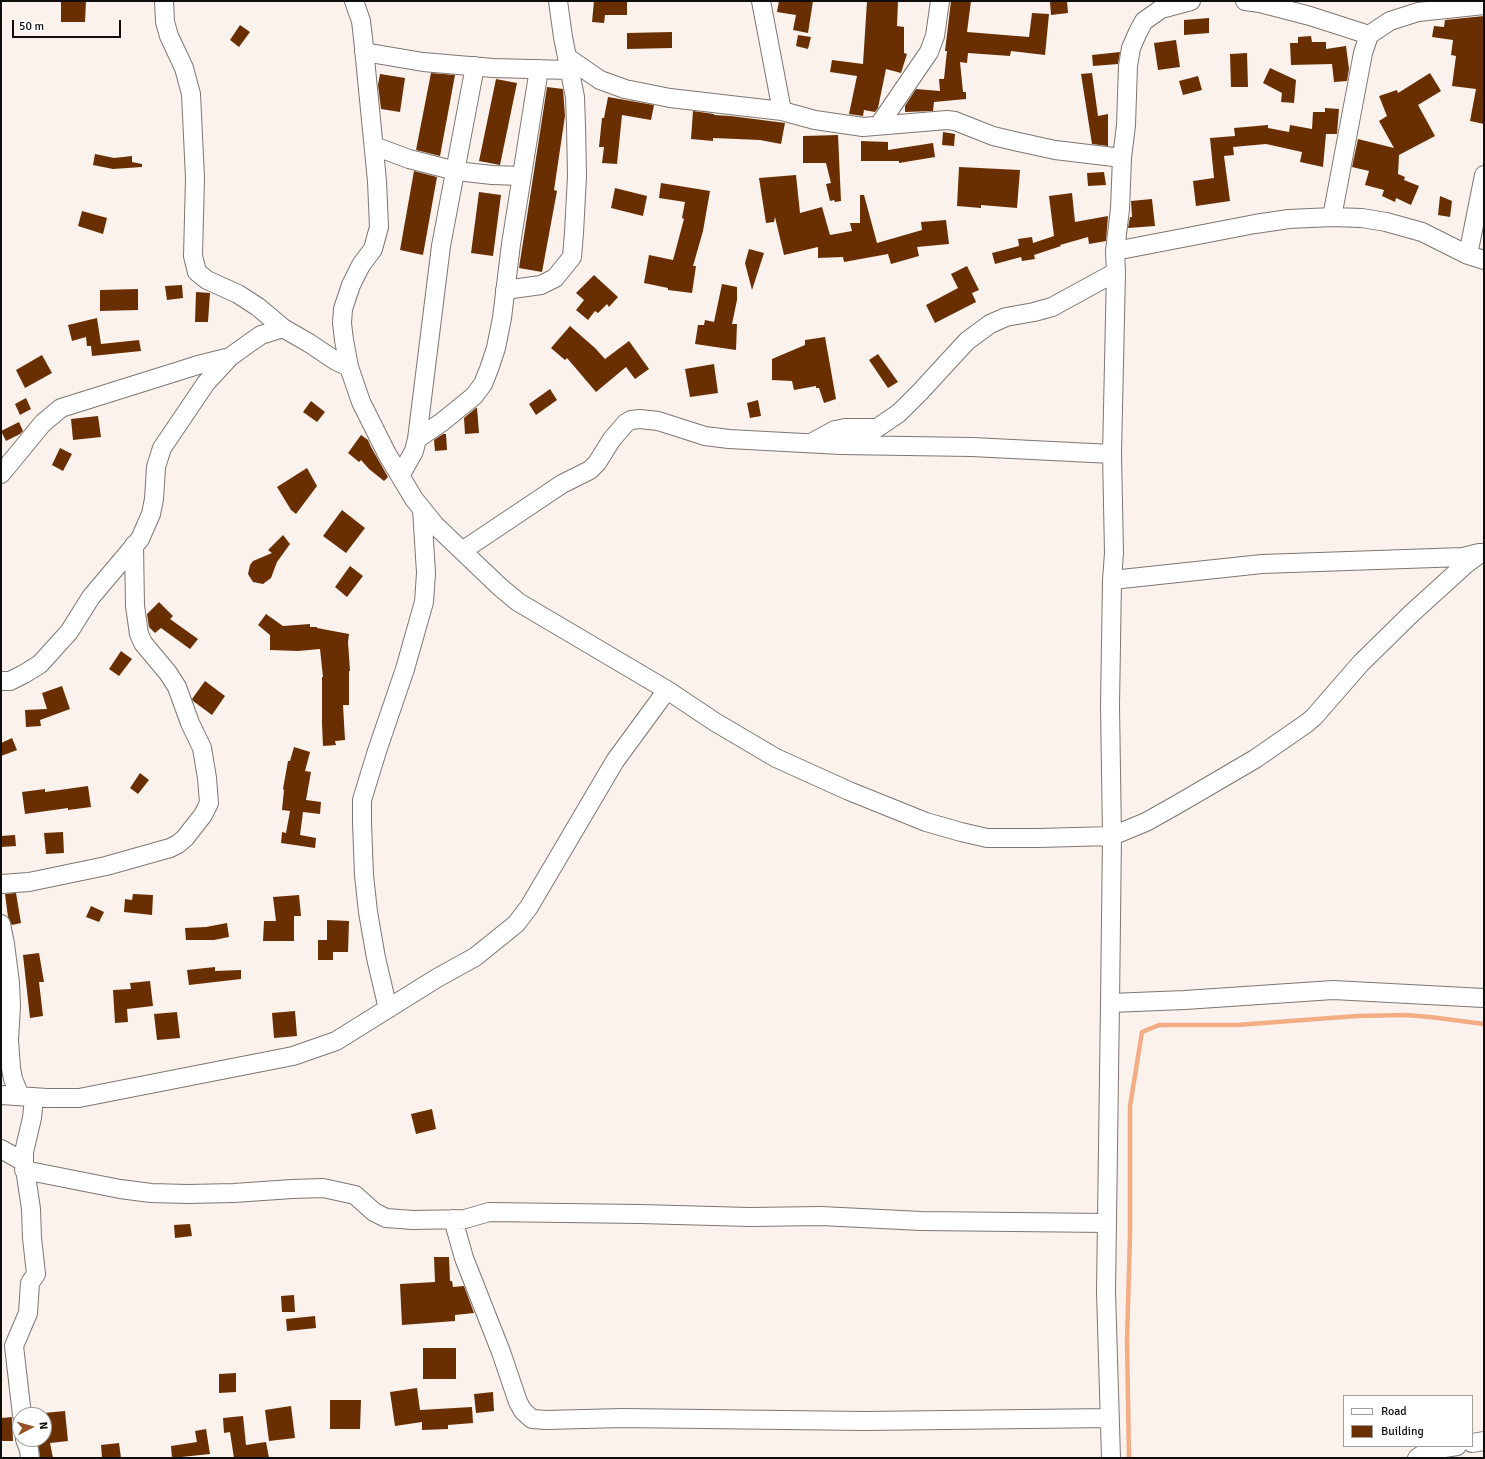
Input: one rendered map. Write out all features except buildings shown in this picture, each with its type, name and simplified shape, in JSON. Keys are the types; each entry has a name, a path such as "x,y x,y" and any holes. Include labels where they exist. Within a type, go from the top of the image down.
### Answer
{"street":[{"path":"164,1 165,22 169,36 184,68 190,94 195,178 193,256 197,272 207,280 243,297 283,328 336,361 349,367"},
{"path":"354,1 361,21 374,146 379,227 372,249 361,265 351,284 343,309 342,323 349,367 371,425 400,476 422,509 435,525 518,602 667,690 715,722 776,758 848,791 926,822 987,838 1112,836 1146,822 1256,759 1314,718 1361,663 1412,613 1466,564 1482,553"},
{"path":"505,290 541,285 555,278 572,257 577,161 574,97 558,1"},
{"path":"761,1 782,111"},
{"path":"879,125 929,52 935,36 940,1"},
{"path":"1110,1458 1106,1292 1112,836 1110,706 1112,580 1114,553 1112,454 1116,272 1115,251 1120,209 1122,158 1126,125 1128,66 1131,48 1144,21 1161,5 1191,1"},
{"path":"1245,1 1310,9 1369,35"},
{"path":"1332,217 1363,53 1369,35 1390,21 1418,12 1484,5"},
{"path":"364,52 423,62 476,66 539,69 569,64 600,80 625,89 670,98 782,111 815,120 863,127 947,120 955,121 993,136 1027,144 1055,150 1122,158"},
{"path":"400,476 414,451 417,439 441,246 476,66"},
{"path":"417,439 464,406 474,396 483,384 496,348 502,318 539,69"},
{"path":"374,146 409,159 456,171 492,175 522,176"},
{"path":"1115,251 1255,224 1289,219 1332,217 1362,218 1394,224 1422,232 1476,258 1484,175"},
{"path":"812,443 835,430 845,428 877,428 899,413 967,341 990,324 1006,317 1052,307 1116,272"},
{"path":"1,681 10,681 40,664 69,632 90,598 140,538 151,514 154,499 156,467 162,448 206,382 230,357 261,335 283,328"},
{"path":"1,474 43,423 61,408 198,365 230,357"},
{"path":"462,551 562,484 590,470 597,463 621,429 631,420 640,419 658,421 705,436 729,439 812,443 972,447 1112,454"},
{"path":"388,1009 376,958 368,912 364,875 362,800 377,750 405,669 424,602 426,573 422,509"},
{"path":"1,884 29,882 98,867 170,848 185,838 203,815 209,804 208,786 202,748 190,723 177,687 168,673 143,643 139,634 135,606 134,545"},
{"path":"1112,580 1262,564 1463,557 1482,553"},
{"path":"1,1096 79,1098 292,1056 336,1041 437,978 475,957 516,924 529,906 615,761 667,690"},
{"path":"1,924 10,983 11,1006 9,1040 11,1068 27,1097 32,1118 24,1152 24,1166 31,1209 32,1238 36,1274 30,1283 28,1313 14,1346 21,1407"},
{"path":"1110,1003 1185,1000 1333,990 1484,998"},
{"path":"1,1149 24,1166 120,1189 151,1193 188,1194 322,1188 355,1195 374,1212 386,1218 413,1220 465,1219 489,1212 504,1212 821,1216 920,1221 1107,1223"},
{"path":"453,1220 464,1258 501,1352 518,1402 523,1411 532,1419 623,1418 865,1421 1110,1418"},
{"path":"1473,1444 1484,1442"},
{"path":"29,1447 30,1458"},
{"path":"1417,1458 1423,1454 1438,1449 1451,1447"}],"waterway":[{"path":"1129,1458 1127,1341 1130,1234 1130,1106 1142,1032 1159,1025 1237,1025 1357,1016 1405,1015 1484,1024"}]}
